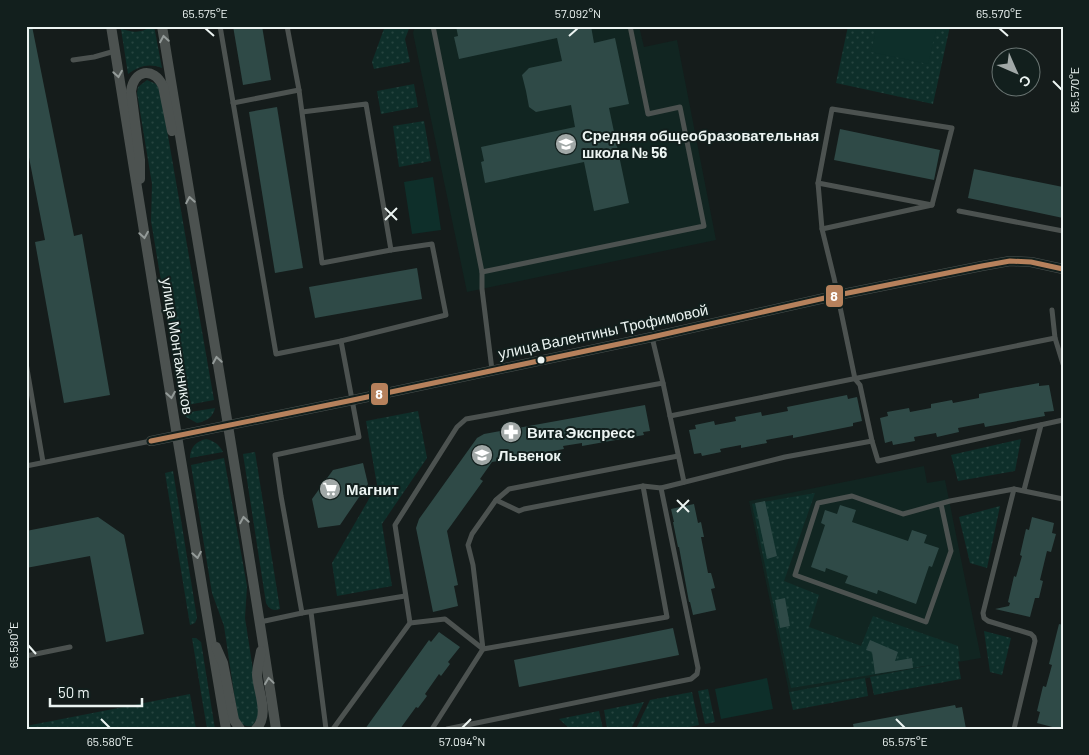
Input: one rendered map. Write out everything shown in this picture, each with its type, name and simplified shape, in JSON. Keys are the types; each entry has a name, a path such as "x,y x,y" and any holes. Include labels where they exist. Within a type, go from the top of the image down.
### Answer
{"street":[{"name":"улица Монтажников","path":"111,26 226,729"},
{"path":"162,26 276,729"},
{"path":"139,201 140,160 131,91 132,84 142,74 149,72 160,79 173,136 184,164"},
{"name":"улица Валентины Трофимовой","path":"151,441 353,400 652,337 838,295 982,266 1010,261 1031,262 1063,269"},
{"path":"211,637 224,663 234,720 240,729"},
{"path":"256,729 263,721 257,673 263,640"}],"lane":[{"path":"220,26 276,354 340,341 446,315 432,244 322,263 299,90 287,26"},
{"path":"433,26 482,272 482,289 492,370"},
{"path":"482,272 704,226 680,107 648,114 630,26"},
{"path":"73,60 115,51"},
{"path":"233,103 299,90"},
{"path":"302,112 366,104 392,250"},
{"path":"932,205 952,128 832,109 818,183 822,229 855,378 860,385 878,461 1063,420"},
{"path":"818,183 932,205"},
{"path":"822,229 932,205"},
{"path":"959,211 1063,230"},
{"path":"1052,310 1055,338 1063,364"},
{"path":"652,337 684,482"},
{"path":"670,416 1055,338"},
{"path":"302,613 276,455 359,437 340,341"},
{"path":"26,363 43,462"},
{"path":"334,729 410,623 395,525 457,427 466,419 663,383"},
{"path":"1024,490 1041,425"},
{"path":"26,466 151,441"},
{"path":"496,500 519,511 643,486 661,488 785,457 872,441"},
{"path":"432,729 483,649 468,545 472,534 496,500 509,489 678,456"},
{"path":"410,623 445,619 483,649 667,616 643,486"},
{"path":"447,729 691,678 697,674 698,668 661,488"},
{"path":"1014,489 984,612 984,618 988,621 1031,634 1034,637 1035,641 1014,729"},
{"path":"940,504 951,551 926,622 795,576 818,502 852,496 902,514 940,504 1014,489 1063,499"},
{"path":"260,622 405,596"},
{"path":"312,612 326,729"},
{"path":"26,656 70,647"}],"shaded area":[{"path":"154,26 162,68 144,66 128,74 121,29 136,32"},
{"path":"385,26 410,26 405,39 410,62 374,69 372,62"},
{"name":"Средняя общеобразовательная школа № 56","path":"415,26 639,26 644,47 677,40 716,240 467,292 413,33"},
{"path":"848,26 950,26 933,104 836,83"},
{"path":"877,26 918,26 936,30 928,64 871,52"},
{"path":"147,80 156,84 160,90 214,400 182,406 151,221 152,184 137,93 138,87"},
{"path":"414,84 418,107 381,114 377,91"},
{"path":"424,121 431,161 399,167 393,126"},
{"path":"433,177 441,230 412,234 404,182"},
{"path":"215,408 209,418 197,423 186,417 184,413"},
{"path":"418,411 427,458 382,524 392,586 337,596 332,563 377,485 366,421"},
{"path":"206,439 216,443 223,452 190,458 194,446 199,441"},
{"path":"1021,439 1015,471 958,481 951,455"},
{"path":"255,452 280,609 278,610 270,609 266,603 243,454"},
{"path":"224,458 247,586 245,618 260,715 252,726 244,725 238,720 224,626 212,593 191,465"},
{"path":"924,466 927,483 945,480 981,658 789,692 749,501"},
{"path":"173,471 197,618 195,623 190,625 165,473"},
{"path":"815,493 784,581 819,595 809,627 861,646 873,616 958,646 961,679 874,695 870,677 937,664 791,688 752,504"},
{"path":"1000,506 987,568 970,563 959,517"},
{"path":"984,631 1011,638 1002,675 990,672"},
{"path":"192,638 196,638 201,642 215,729 207,729"},
{"path":"767,678 773,709 721,719 715,689"},
{"path":"865,678 868,696 793,710 789,692"},
{"path":"708,689 715,722 705,724 698,691"},
{"path":"692,692 699,725 680,729 636,729 650,700"},
{"path":"190,694 196,729 26,729 26,726"},
{"path":"644,702 631,729 607,729 604,710"},
{"path":"599,711 603,729 570,729 559,719"}],"building":[{"path":"26,26 32,26 74,236 82,234 110,395 64,403 35,242 45,240 26,142"},
{"path":"233,26 262,26 271,80 243,85"},
{"name":"Средняя общеобразовательная школа № 56","path":"456,26 591,26 594,43 615,38 629,104 609,108 629,203 594,211 584,162 485,183 481,162 484,161 481,147 575,127 571,105 536,112 529,107 522,75 529,68 562,61 557,38 459,59 454,37 458,36"},
{"path":"277,107 303,268 275,273 249,112"},
{"path":"840,129 940,150 934,180 834,160"},
{"path":"974,169 1063,187 1063,218 968,198"},
{"path":"417,268 422,299 315,318 309,287"},
{"path":"1039,383 1039,386 1049,385 1054,411 1044,412 1045,416 985,427 984,423 958,428 959,432 937,437 936,433 914,437 915,441 893,445 892,441 885,443 880,418 888,416 887,412 909,408 910,412 931,408 931,404 952,400 953,403 979,398 979,394"},
{"path":"847,395 848,399 857,397 862,421 853,423 853,426 793,438 793,435 766,440 767,443 741,448 741,445 720,449 721,452 702,456 701,453 694,454 689,430 696,429 695,425 714,421 715,425 736,421 735,417 761,412 762,416 788,411 787,407"},
{"path":"645,405 650,431 643,432 644,435 582,446 582,443 563,446 564,449 492,462 480,479 483,481 447,531 458,585 454,586 458,606 433,612 416,528 419,519 477,438 484,434"},
{"path":"363,463 368,484 340,525 318,528 312,499 333,470"},
{"path":"765,501 777,556 767,559 755,503"},
{"path":"694,504 698,523 701,522 704,537 701,537 708,573 711,573 715,588 711,589 716,610 693,615 671,509"},
{"path":"840,505 856,510 852,522 908,541 912,530 927,535 924,543 939,548 932,567 929,566 916,604 878,590 877,594 845,583 848,576 826,568 825,572 811,567 825,525 821,523 825,510 837,514"},
{"path":"98,517 124,535 144,634 106,642 90,556 26,568 26,531"},
{"path":"1032,517 1054,523 1052,533 1056,534 1051,552 1047,551 1040,580 1043,581 1039,598 1035,598 1030,617 995,609 1009,606 1010,603 1008,602 1014,576 1016,577 1022,556 1020,555 1026,529 1029,530"},
{"path":"785,598 790,626 780,628 775,600"},
{"path":"1059,624 1063,625 1063,719 1060,729 1037,723 1040,712 1037,711 1043,686 1046,687 1052,665 1049,664"},
{"path":"673,628 679,655 519,687 514,660"},
{"path":"439,632 460,647 448,662 450,664 441,676 439,674 425,694 427,696 418,708 416,707 400,729 365,729 429,640 431,642"},
{"path":"870,640 898,652 895,661 912,658 913,668 875,674 872,652 866,650"},
{"path":"955,705 956,708 962,707 966,729 854,729 853,724"}],"transit line":[{"name":"8","path":"151,441 353,400 652,337 838,295 982,266 1010,261 1031,262 1063,269"}],"place":[{"name":"Средняя общеобразовательная школа № 56","path":"566,144"},
{"name":"Вита Экспресс","path":"511,432"},
{"name":"Львенок","path":"482,455"},
{"name":"Магнит","path":"330,489"}]}
